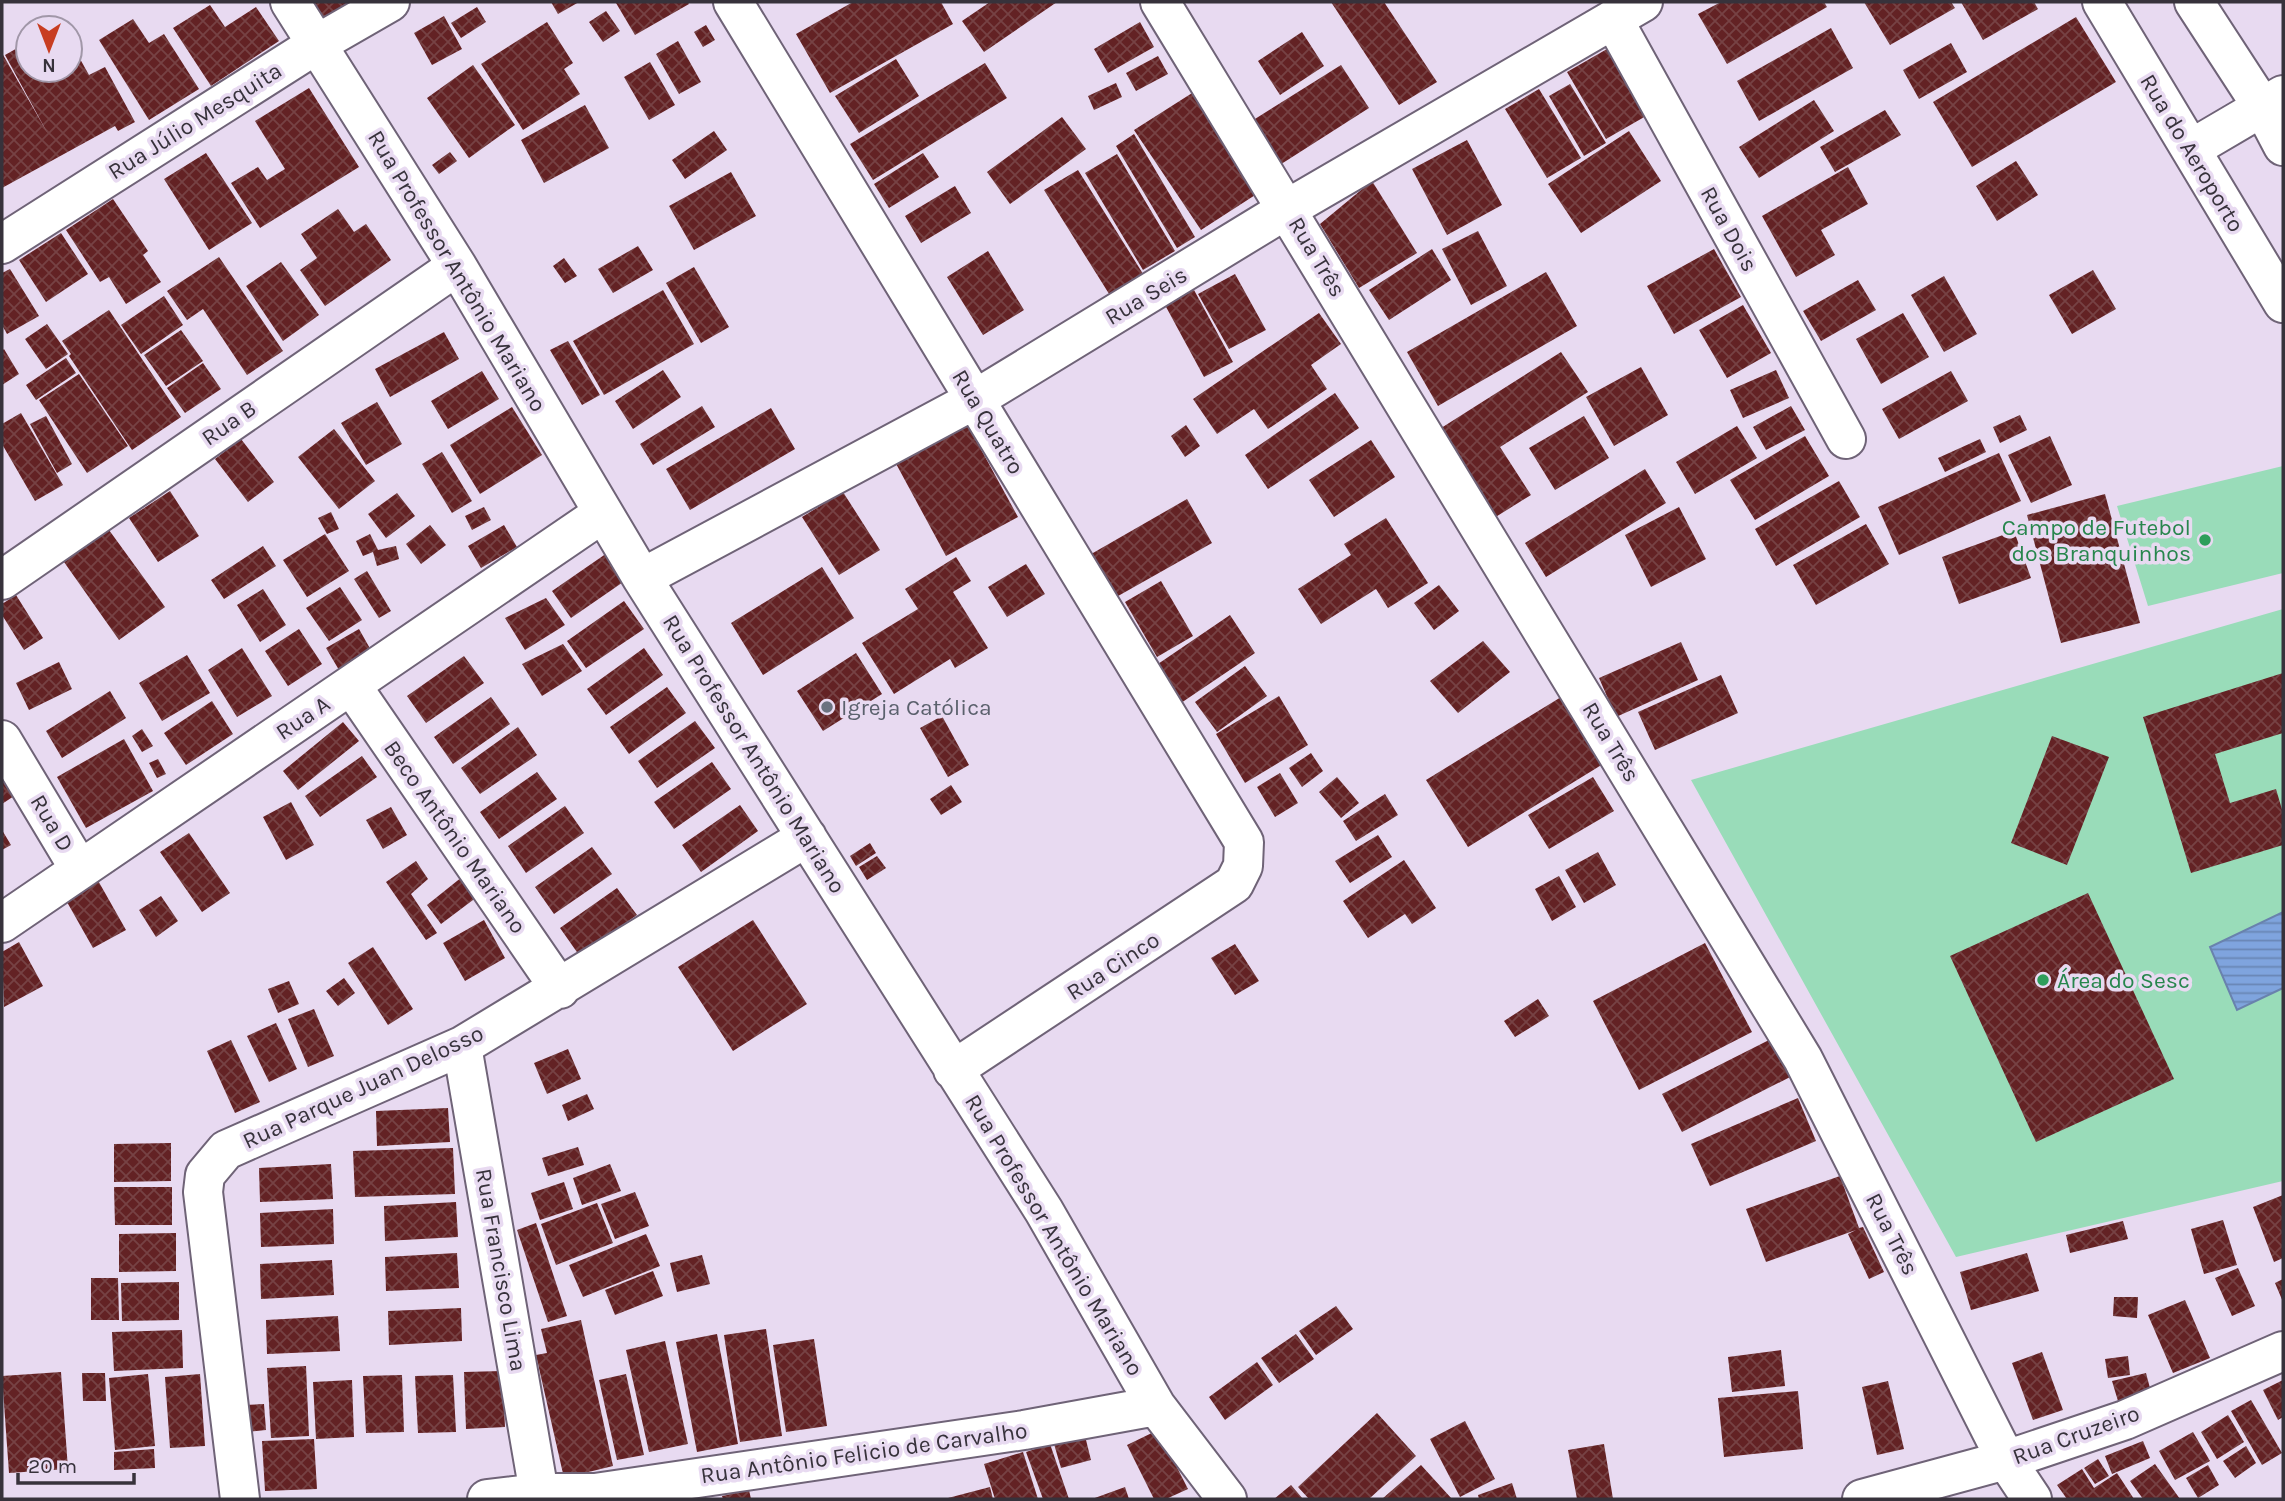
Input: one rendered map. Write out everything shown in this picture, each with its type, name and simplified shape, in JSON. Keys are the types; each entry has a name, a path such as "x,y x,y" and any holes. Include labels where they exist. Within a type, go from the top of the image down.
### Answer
{"street":[{"name":"Rua Professor Antônio Mariano","path":"290,2 457,266 642,578 1044,1211 1156,1406 1227,1499"},
{"name":"Rua Júlio Mesquita","path":"2,244 317,44 390,2"},
{"name":"Rua Quatro","path":"733,2 1244,842"},
{"name":"Rua Três","path":"1160,2 1803,1059 2006,1461 2032,1499"},
{"name":"Rua do Aeroporto","path":"2102,2 2283,303"},
{"path":"2194,2 2273,102 2283,146"},
{"name":"Rua Seis","path":"642,578 974,400 1287,209 1628,10"},
{"name":"Rua Dois","path":"1628,10 1846,439"},
{"path":"2191,149 2273,102"},
{"name":"Rua B","path":"2,580 457,266"},
{"name":"Rua A","path":"2,923 603,513"},
{"name":"Beco Antônio Mariano","path":"351,685 560,989"},
{"name":"Rua D","path":"2,740 80,870"},
{"name":"Rua Parque Juan Delosso","path":"240,1499 203,1192 205,1175 226,1150 463,1046 807,837"},
{"name":"Rua Cinco","path":"953,1070 1234,884 1243,866 1244,842"},
{"name":"Rua Francisco Lima","path":"463,1046 539,1493"},
{"name":"Rua Cruzeiro","path":"1862,1499 2006,1461 2125,1420 2283,1352"},
{"name":"Rua Antônio Felicio de Carvalho","path":"487,1499 539,1493 595,1496 1024,1430 1156,1406"}],"green space":[{"name":"Campo de Futebol dos Branquinhos","path":"2283,466 2283,573 2148,606 2117,506"},
{"name":"Área do Sesc","path":"2283,609 2283,1181 1956,1257 1691,780"}],"water":[{"path":"2283,912 2283,988 2237,1010 2210,947"}],"building":[{"path":"308,2 348,2 349,3 320,21"},
{"path":"551,2 579,2 558,14"},
{"path":"853,2 941,2 953,24 830,93 796,34"},
{"path":"990,2 1057,2 984,52 962,21"},
{"path":"1331,2 1384,2 1437,82 1399,105"},
{"path":"1721,2 1824,2 1827,7 1727,64 1698,14"},
{"path":"1864,2 1951,2 1955,8 1890,45"},
{"path":"1961,2 2034,2 2038,9 1983,40"},
{"path":"616,3 689,4 635,35"},
{"path":"210,5 225,27 256,7 279,41 211,86 173,28"},
{"path":"477,7 486,22 461,38 451,23"},
{"path":"606,11 620,31 603,42 589,22"},
{"path":"444,16 462,49 432,65 414,33"},
{"path":"2076,17 2116,82 1972,167 1933,102"},
{"path":"133,19 149,43 164,34 199,89 149,120 99,40"},
{"path":"547,22 573,63 564,69 580,94 523,130 481,64"},
{"path":"1140,22 1154,47 1108,73 1094,49"},
{"path":"706,25 715,40 703,47 694,32"},
{"path":"1831,28 1853,68 1759,121 1737,81"},
{"path":"1302,32 1324,66 1280,95 1258,61"},
{"path":"678,41 701,82 679,94 656,54"},
{"path":"1951,43 1967,72 1919,99 1903,70"},
{"path":"1607,49 1646,116 1606,139 1567,72"},
{"path":"14,50 14,72 5,55"},
{"path":"2,53 14,74 14,84 20,84 48,134 21,84 84,84 84,66 89,75 105,67 135,122 118,131 115,126 2,188"},
{"path":"1158,56 1168,74 1136,91 1126,73"},
{"path":"896,59 919,96 859,133 835,96"},
{"path":"650,62 675,105 649,120 624,77"},
{"path":"985,63 1007,98 873,180 850,144"},
{"path":"473,65 515,125 469,158 427,98"},
{"path":"1341,65 1369,108 1275,168 1247,124"},
{"path":"1116,83 1122,97 1094,110 1088,96"},
{"path":"1570,84 1606,143 1584,156 1549,96"},
{"path":"309,88 359,167 260,228 231,183 258,167 267,180 285,169 255,121"},
{"path":"1200,88 1266,188 1201,230 1134,130"},
{"path":"1539,89 1581,158 1547,178 1505,109"},
{"path":"1814,100 1834,131 1759,178 1739,147"},
{"path":"585,105 609,148 544,183 521,140"},
{"path":"1885,110 1901,135 1835,172 1820,147"},
{"path":"1062,117 1086,149 1010,204 987,172"},
{"path":"714,131 727,150 685,179 672,160"},
{"path":"1629,131 1661,181 1581,233 1548,184"},
{"path":"1134,134 1195,237 1177,248 1116,146"},
{"path":"1467,140 1502,205 1447,235 1412,169"},
{"path":"450,152 457,161 439,174 432,165"},
{"path":"206,153 252,223 209,250 164,179"},
{"path":"923,153 939,177 889,208 874,184"},
{"path":"1117,154 1175,251 1143,270 1085,173"},
{"path":"2016,161 2038,195 1997,221 1976,186"},
{"path":"1848,167 1868,204 1821,230 1835,255 1796,277 1762,216"},
{"path":"1078,170 1145,277 1111,297 1044,190"},
{"path":"731,172 756,216 694,250 669,206"},
{"path":"1372,181 1417,253 1359,288 1320,224"},
{"path":"955,186 971,213 921,243 905,216"},
{"path":"113,199 148,251 143,255 161,282 126,304 109,277 100,282 66,230"},
{"path":"338,209 354,232 366,224 391,260 325,306 300,270 317,258 301,234"},
{"path":"1478,231 1507,286 1471,305 1442,249"},
{"path":"61,233 88,274 46,302 19,260"},
{"path":"638,246 653,270 613,293 598,269"},
{"path":"1432,249 1451,280 1389,320 1369,290"},
{"path":"1714,249 1741,297 1674,334 1647,286"},
{"path":"988,251 1024,310 983,335 947,277"},
{"path":"219,257 283,351 247,375 203,309 187,320 167,291"},
{"path":"564,258 577,276 565,283 553,266"},
{"path":"281,262 319,315 283,341 246,286"},
{"path":"694,267 729,327 701,343 666,283"},
{"path":"10,269 39,316 7,334 2,325 2,273"},
{"path":"2093,270 2116,309 2072,334 2049,295"},
{"path":"1546,272 1577,326 1438,406 1407,352"},
{"path":"1235,274 1266,330 1229,349 1198,294"},
{"path":"1944,276 1977,334 1944,352 1911,295"},
{"path":"1858,280 1876,310 1821,341 1803,311"},
{"path":"663,290 694,344 604,395 573,341"},
{"path":"1194,290 1233,362 1204,377 1165,305"},
{"path":"164,296 183,325 141,354 121,325"},
{"path":"1743,305 1771,353 1727,378 1699,330"},
{"path":"109,310 181,417 132,450 69,356 71,354 62,341"},
{"path":"1319,313 1341,344 1311,365 1327,389 1268,429 1254,409 1217,434 1193,399"},
{"path":"1903,313 1929,357 1881,384 1856,339"},
{"path":"47,324 68,354 46,369 25,339"},
{"path":"181,330 203,361 166,386 144,355"},
{"path":"444,332 459,359 390,397 375,369"},
{"path":"568,341 600,395 582,405 550,350"},
{"path":"4,349 19,374 2,385 2,351"},
{"path":"1561,352 1588,392 1500,447 1531,495 1494,518 1438,430"},
{"path":"66,358 76,373 36,400 26,385"},
{"path":"203,363 221,389 185,413 167,388"},
{"path":"1641,367 1668,415 1614,446 1586,397"},
{"path":"663,370 681,397 633,429 615,401"},
{"path":"1776,370 1789,398 1743,418 1730,390"},
{"path":"482,371 499,399 448,429 431,401"},
{"path":"1951,371 1968,401 1899,439 1882,409"},
{"path":"79,374 128,446 87,473 39,400"},
{"path":"1335,393 1359,428 1268,489 1245,455"},
{"path":"377,402 402,444 366,465 341,423"},
{"path":"702,406 715,427 653,465 640,444"},
{"path":"1791,406 1805,430 1766,450 1753,427"},
{"path":"512,407 542,455 480,494 450,445"},
{"path":"771,408 795,449 690,510 666,469"},
{"path":"21,413 63,485 35,501 2,444 2,424"},
{"path":"2020,415 2027,430 2000,443 1993,427"},
{"path":"46,416 72,464 57,473 30,424"},
{"path":"1584,416 1609,458 1555,490 1529,448"},
{"path":"966,422 1018,517 946,556 894,460"},
{"path":"1186,425 1200,446 1185,457 1171,436"},
{"path":"1737,426 1757,458 1695,494 1676,462"},
{"path":"334,429 375,481 339,509 298,457"},
{"path":"1805,436 1829,476 1755,520 1730,480"},
{"path":"2050,436 2072,485 2031,503 2008,455"},
{"path":"241,439 274,482 248,502 215,459"},
{"path":"1980,439 1986,452 1945,472 1938,458"},
{"path":"1371,440 1395,477 1334,517 1309,480"},
{"path":"442,452 472,501 452,513 422,464"},
{"path":"1999,453 2021,501 1899,555 1878,507"},
{"path":"1645,469 1666,503 1546,577 1525,543"},
{"path":"1839,481 1860,517 1776,566 1755,529"},
{"path":"170,491 199,536 158,562 129,518"},
{"path":"843,492 880,550 839,575 802,517"},
{"path":"397,493 415,516 386,538 368,514"},
{"path":"2105,494 2140,623 2061,643 2027,515"},
{"path":"1187,499 1212,543 1111,600 1086,557"},
{"path":"484,507 491,520 472,530 465,516"},
{"path":"1679,507 1706,559 1651,587 1625,535"},
{"path":"331,512 339,529 327,534 318,518"},
{"path":"1386,518 1428,583 1388,608 1376,589 1321,624 1298,589 1351,555 1344,544"},
{"path":"1866,524 1889,564 1816,605 1793,565"},
{"path":"430,525 446,545 421,564 406,544"},
{"path":"504,525 517,547 481,568 468,546"},
{"path":"109,530 165,607 119,640 64,562"},
{"path":"2014,531 2031,578 1959,604 1942,557"},
{"path":"325,534 349,571 307,597 283,560"},
{"path":"370,534 378,550 396,546 399,559 377,566 373,552 363,556 356,541"},
{"path":"263,546 276,566 224,599 211,580"},
{"path":"610,551 629,578 571,618 552,591"},
{"path":"956,557 971,581 953,592 988,648 955,668 950,659 894,694 862,643 918,609 905,589"},
{"path":"1026,564 1045,594 1007,617 988,587"},
{"path":"822,567 854,618 763,675 731,623"},
{"path":"367,571 391,611 379,618 354,579"},
{"path":"1161,581 1193,636 1157,657 1125,602"},
{"path":"1439,585 1459,611 1434,630 1414,603"},
{"path":"340,587 362,620 329,641 306,608"},
{"path":"263,589 286,625 260,642 237,605"},
{"path":"16,595 43,638 24,650 2,615 2,604"},
{"path":"546,598 565,625 525,650 505,618"},
{"path":"624,601 644,629 586,668 567,641"},
{"path":"1230,615 1255,653 1181,703 1155,666"},
{"path":"299,629 322,664 288,686 265,651"},
{"path":"359,629 372,652 339,670 326,648"},
{"path":"1483,641 1510,672 1458,713 1430,681"},
{"path":"1681,642 1698,680 1616,717 1599,678"},
{"path":"563,644 582,671 542,696 522,664"},
{"path":"242,648 272,696 237,717 208,670"},
{"path":"644,648 663,675 606,715 587,689"},
{"path":"856,653 882,694 823,731 797,691"},
{"path":"187,655 210,693 162,721 139,683"},
{"path":"464,656 484,683 426,723 407,696"},
{"path":"59,662 72,689 29,710 16,683"},
{"path":"1245,666 1267,696 1217,732 1195,702"},
{"path":"2283,673 2283,733 2215,754 2230,803 2276,789 2283,813 2283,845 2191,873 2143,717"},
{"path":"1721,675 1738,713 1655,750 1638,712"},
{"path":"667,687 686,713 629,754 610,727"},
{"path":"110,691 126,718 62,758 46,731"},
{"path":"1566,694 1608,761 1468,847 1426,780"},
{"path":"1279,696 1308,745 1245,783 1216,734"},
{"path":"491,697 510,724 453,764 434,737"},
{"path":"212,701 233,734 186,765 164,733"},
{"path":"942,716 969,765 948,777 920,728"},
{"path":"695,721 715,748 657,788 638,761"},
{"path":"343,722 359,741 298,790 283,771"},
{"path":"518,727 537,755 480,794 461,768"},
{"path":"142,729 153,746 142,752 132,736"},
{"path":"2052,736 2109,757 2067,865 2011,843"},
{"path":"124,739 153,791 86,828 57,777"},
{"path":"1311,753 1323,771 1302,787 1289,768"},
{"path":"362,756 377,777 320,817 305,796"},
{"path":"158,759 166,774 157,778 149,763"},
{"path":"712,762 731,789 674,829 654,802"},
{"path":"2,771 17,794 2,804"},
{"path":"537,772 557,799 499,839 480,812"},
{"path":"1280,773 1298,803 1275,817 1257,787"},
{"path":"1337,777 1359,803 1341,818 1319,792"},
{"path":"1593,777 1614,811 1549,849 1528,815"},
{"path":"951,785 962,802 941,815 930,799"},
{"path":"1385,794 1398,815 1356,841 1343,821"},
{"path":"291,802 314,845 286,860 263,817"},
{"path":"740,805 758,831 701,872 682,845"},
{"path":"565,806 584,833 526,873 508,846"},
{"path":"391,807 407,835 383,849 366,820"},
{"path":"2,830 11,845 2,850"},
{"path":"189,833 230,893 202,912 160,852"},
{"path":"1378,835 1392,857 1350,883 1335,861"},
{"path":"870,843 876,853 856,866 850,856"},
{"path":"592,847 612,874 554,914 535,887"},
{"path":"1598,852 1616,885 1584,903 1565,870"},
{"path":"877,856 886,868 867,880 859,867"},
{"path":"1404,860 1436,908 1412,924 1405,914 1368,938 1343,901"},
{"path":"416,861 428,879 411,894 437,933 426,940 386,882"},
{"path":"1559,876 1576,907 1552,921 1535,889"},
{"path":"96,877 126,930 93,948 63,895"},
{"path":"462,877 477,897 441,924 427,905"},
{"path":"617,888 637,915 579,955 560,928"},
{"path":"2088,893 2174,1079 2036,1142 1950,956"},
{"path":"161,896 178,921 156,937 139,910"},
{"path":"484,920 505,958 465,981 443,943"},
{"path":"753,920 807,1004 733,1051 678,967"},
{"path":"19,942 43,986 4,1007 2,952"},
{"path":"1705,943 1752,1032 1639,1090 1593,1001"},
{"path":"1235,944 1259,981 1235,995 1211,958"},
{"path":"373,947 413,1009 388,1025 348,963"},
{"path":"344,978 355,993 338,1006 326,991"},
{"path":"289,981 299,1004 278,1013 268,989"},
{"path":"1538,999 1549,1016 1515,1037 1504,1021"},
{"path":"314,1009 334,1056 308,1067 288,1019"},
{"path":"276,1023 297,1069 269,1082 247,1036"},
{"path":"1773,1038 1792,1076 1682,1132 1662,1094"},
{"path":"231,1040 260,1102 235,1113 207,1051"},
{"path":"568,1049 581,1079 547,1094 534,1063"},
{"path":"587,1094 594,1109 568,1121 562,1105"},
{"path":"1798,1098 1816,1141 1710,1186 1691,1144"},
{"path":"448,1108 450,1142 377,1146 376,1111"},
{"path":"171,1143 171,1181 114,1182 114,1144"},
{"path":"578,1147 584,1165 548,1176 542,1158"},
{"path":"453,1148 455,1194 355,1197 353,1151"},
{"path":"331,1164 333,1199 260,1202 259,1168"},
{"path":"610,1164 621,1191 582,1205 573,1178"},
{"path":"1840,1176 1859,1228 1863,1227 1884,1272 1869,1279 1848,1234 1856,1230 1766,1262 1746,1209"},
{"path":"564,1182 573,1209 540,1220 531,1193"},
{"path":"114,1187 172,1187 172,1225 115,1225"},
{"path":"635,1192 649,1226 615,1239 601,1204"},
{"path":"2283,1195 2283,1258 2274,1262 2253,1207"},
{"path":"456,1202 458,1237 385,1241 384,1206"},
{"path":"597,1203 613,1243 556,1265 541,1224"},
{"path":"333,1209 334,1244 261,1247 260,1213"},
{"path":"2223,1220 2237,1265 2204,1274 2191,1229"},
{"path":"2123,1221 2128,1239 2070,1253 2066,1235"},
{"path":"536,1223 567,1316 548,1322 517,1230"},
{"path":"176,1233 176,1271 119,1272 119,1234"},
{"path":"646,1234 660,1266 583,1297 569,1265"},
{"path":"457,1253 459,1288 386,1291 385,1257"},
{"path":"2027,1253 2039,1291 1971,1310 1960,1272"},
{"path":"702,1255 710,1284 677,1292 670,1263"},
{"path":"332,1260 334,1295 261,1299 260,1264"},
{"path":"2238,1268 2255,1306 2232,1316 2215,1278"},
{"path":"653,1271 663,1296 615,1315 605,1290"},
{"path":"91,1278 118,1278 119,1320 91,1320"},
{"path":"2283,1279 2283,1302 2275,1283"},
{"path":"179,1282 179,1320 122,1321 121,1283"},
{"path":"2114,1297 2138,1297 2137,1318 2113,1316"},
{"path":"2185,1300 2210,1358 2173,1373 2148,1315"},
{"path":"1336,1306 1353,1329 1316,1355 1299,1331"},
{"path":"461,1308 462,1341 389,1345 388,1311"},
{"path":"338,1316 340,1351 267,1354 266,1320"},
{"path":"581,1320 613,1466 564,1478 536,1355 547,1353 541,1329"},
{"path":"766,1329 782,1436 740,1442 724,1335"},
{"path":"182,1330 183,1368 114,1371 112,1332"},
{"path":"717,1334 738,1444 697,1452 676,1342"},
{"path":"1296,1334 1314,1359 1279,1383 1261,1358"},
{"path":"814,1339 827,1426 786,1432 773,1345"},
{"path":"665,1341 688,1444 649,1452 626,1350"},
{"path":"1781,1350 1785,1386 1732,1392 1728,1357"},
{"path":"2042,1352 2063,1410 2033,1420 2012,1363"},
{"path":"2128,1356 2130,1375 2108,1378 2105,1359"},
{"path":"1257,1362 1273,1385 1225,1420 1209,1397"},
{"path":"306,1366 309,1436 271,1438 267,1368"},
{"path":"502,1371 505,1427 466,1429 464,1372"},
{"path":"61,1372 68,1469 9,1473 2,1376"},
{"path":"82,1373 105,1373 106,1401 83,1401"},
{"path":"2146,1373 2151,1392 2118,1401 2112,1381"},
{"path":"148,1374 155,1446 115,1450 109,1378"},
{"path":"200,1374 205,1446 170,1448 165,1377"},
{"path":"626,1374 644,1455 617,1460 599,1380"},
{"path":"402,1375 404,1432 366,1433 363,1376"},
{"path":"453,1375 456,1432 418,1433 415,1376"},
{"path":"352,1380 354,1437 316,1439 313,1382"},
{"path":"2283,1380 2283,1417 2278,1420 2263,1390"},
{"path":"1888,1381 1904,1449 1877,1455 1862,1387"},
{"path":"1798,1391 1803,1449 1724,1457 1718,1398"},
{"path":"2251,1400 2282,1453 2262,1465 2231,1411"},
{"path":"264,1404 266,1430 247,1432 244,1405"},
{"path":"1377,1413 1416,1456 1369,1499 1309,1499 1298,1487"},
{"path":"2228,1415 2244,1442 2217,1459 2201,1432"},
{"path":"1465,1421 1495,1479 1460,1497 1430,1439"},
{"path":"1158,1430 1188,1489 1166,1499 1154,1499 1127,1445"},
{"path":"2193,1432 2210,1461 2175,1480 2159,1451"},
{"path":"1085,1436 1091,1460 1061,1468 1054,1444"},
{"path":"314,1439 317,1489 265,1491 262,1441"},
{"path":"2143,1441 2150,1458 2112,1474 2105,1456"},
{"path":"1050,1444 1069,1499 1043,1499 1026,1452"},
{"path":"1604,1444 1613,1499 1577,1499 1568,1450"},
{"path":"2246,1446 2256,1463 2235,1478 2223,1461"},
{"path":"154,1449 155,1468 114,1470 114,1452"},
{"path":"1023,1452 1038,1499 995,1499 984,1464"},
{"path":"2098,1459 2109,1476 2095,1484 2084,1468"},
{"path":"2155,1464 2180,1499 2143,1499 2130,1481"},
{"path":"1421,1465 1452,1499 1382,1499"},
{"path":"2208,1465 2219,1485 2198,1498 2186,1478"},
{"path":"2082,1469 2094,1488 2117,1473 2134,1499 2067,1499 2057,1485"},
{"path":"1512,1483 1517,1499 1479,1499 1478,1495"},
{"path":"1291,1485 1303,1499 1274,1499"},
{"path":"990,1487 993,1499 948,1499 948,1498"},
{"path":"1125,1487 1129,1499 1092,1499"},
{"path":"749,1490 751,1499 723,1499 722,1496"}],"place":[{"name":"Campo de Futebol dos Branquinhos","path":"2205,540"},
{"name":"Igreja Católica","path":"827,707"},
{"name":"Área do Sesc","path":"2043,980"}]}
